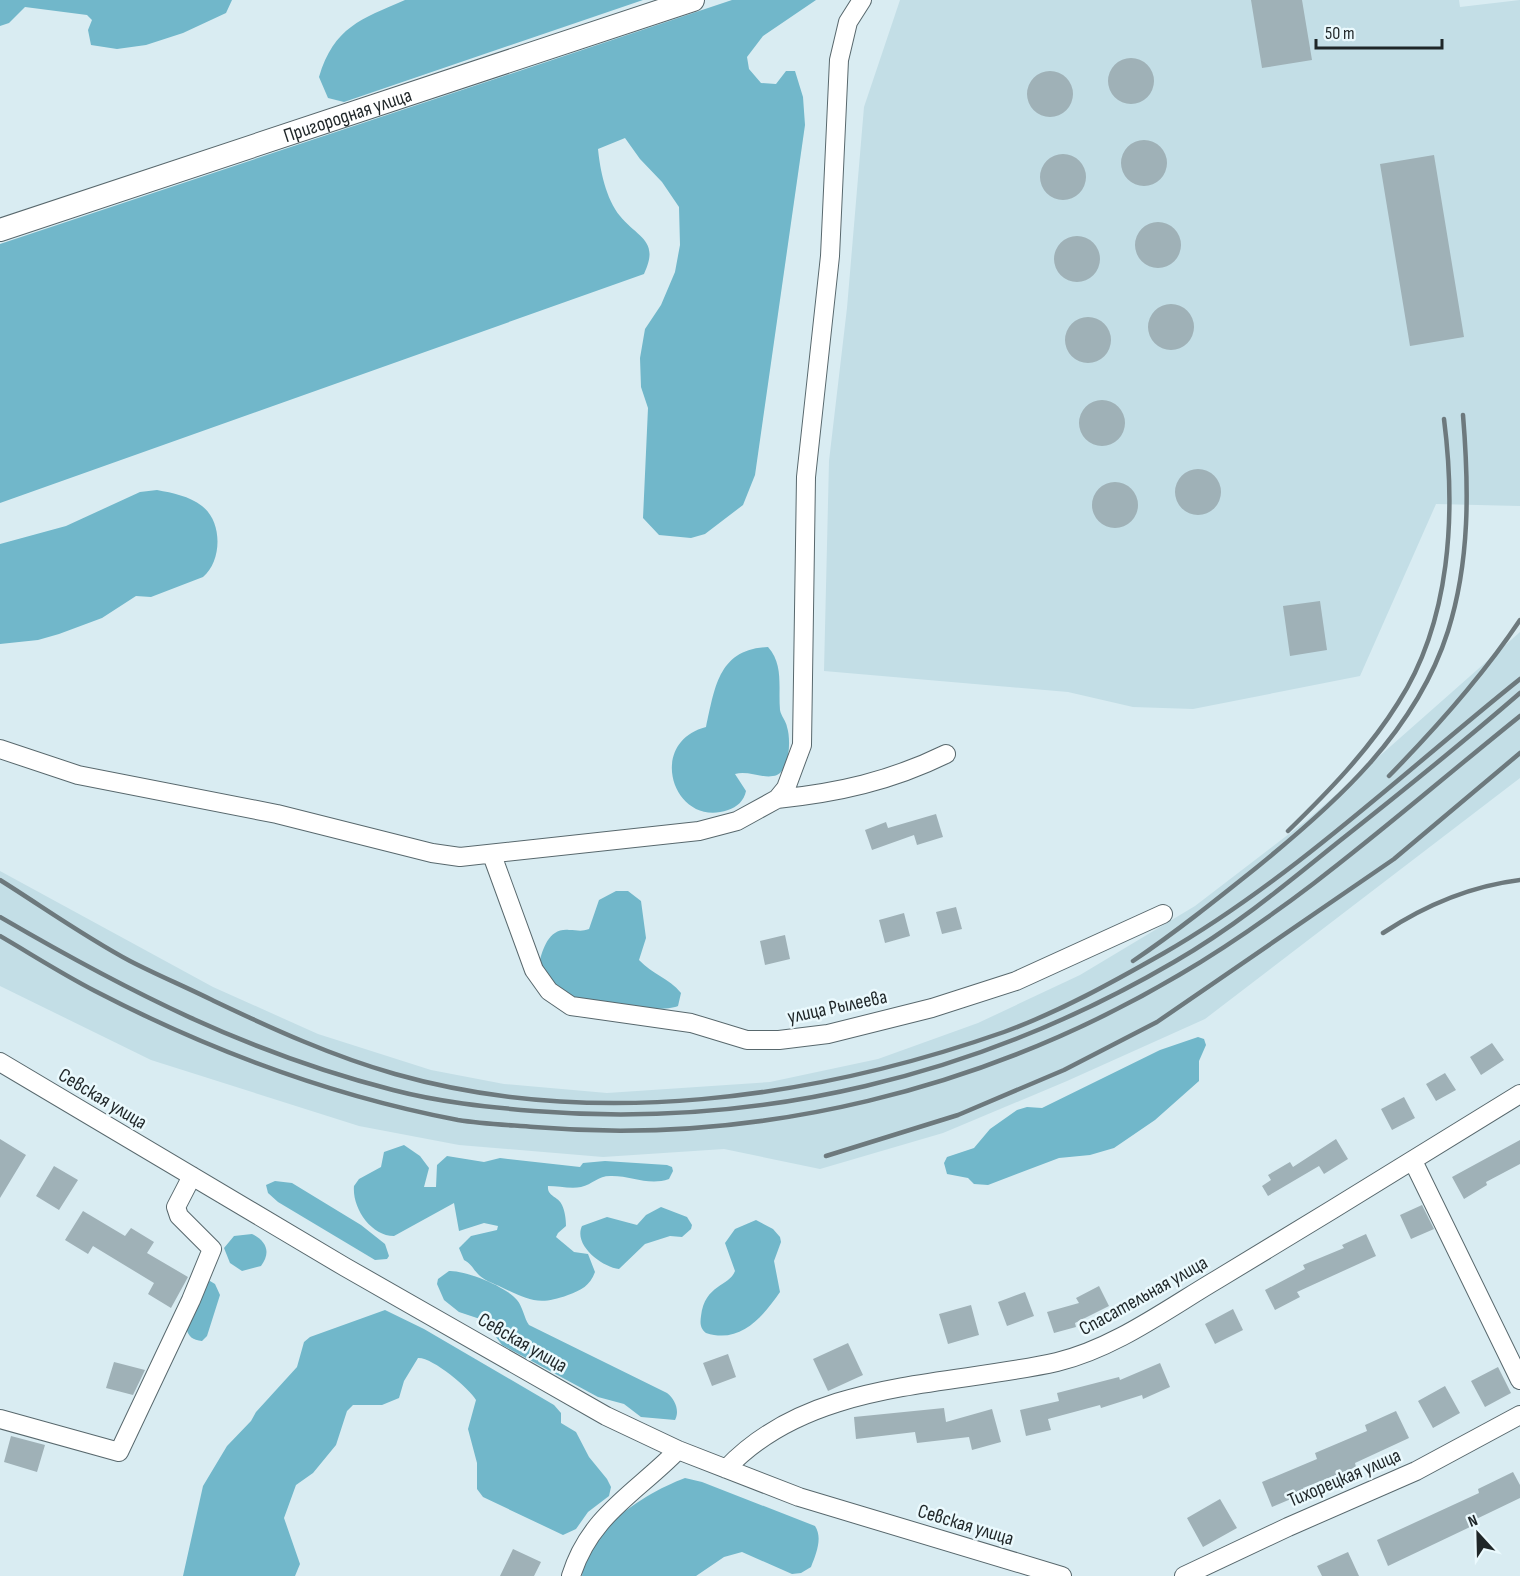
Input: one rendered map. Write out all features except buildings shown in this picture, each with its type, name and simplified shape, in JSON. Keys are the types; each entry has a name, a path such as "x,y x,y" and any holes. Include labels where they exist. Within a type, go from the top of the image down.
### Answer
{"main road":[{"name":"Пригородная улица","path":"0,230 693,0"}],"street":[{"path":"777,799 786,788 802,745 806,477 830,256 839,60 848,22 862,0"},
{"path":"0,749 78,775 277,814 432,853 460,856 492,855 548,846 699,831 737,821 777,799 855,788 908,772 946,754"},
{"name":"улица Рылеева","path":"492,855 534,970 549,991 571,1006 691,1023 747,1040 779,1040 828,1034 932,1008 1016,981 1163,914"},
{"name":"Севская улица","path":"0,1062 558,1389 678,1450 799,1497 1062,1576"},
{"name":"Спасательная улица","path":"726,1469 749,1448 768,1436 828,1407 885,1390 1031,1367 1096,1349 1413,1161 1520,1094"},
{"path":"1413,1161 1520,1380"},
{"path":"0,1419 120,1452 213,1248 179,1216 176,1207 192,1176"},
{"name":"Тихорецкая улица","path":"1184,1576 1277,1531 1416,1471 1520,1415"},
{"path":"571,1576 586,1539 597,1524 678,1450"}],"shaded area":[{"path":"0,0 232,0 226,13 183,33 146,45 117,49 91,45 88,30 92,20 87,15 25,7 9,23 0,26"},
{"path":"405,0 643,0 344,102 328,98 319,77 325,60 341,36 362,20"},
{"path":"732,0 816,0 763,36 747,57 749,69 761,83 776,84 786,71 795,71 803,97 805,125 755,475 743,505 705,534 691,538 659,535 643,518 648,408 641,387 640,358 645,329 661,305 675,272 680,245 679,207 662,182 640,159 625,138 598,149 599,157 602,175 615,209 645,240 648,247 650,254 644,274 0,503 0,244"},
{"path":"900,0 1459,0 1460,7 1520,0 1520,506 1436,504 1360,676 1193,709 1133,707 1068,692 824,671 829,461 847,308 864,107"},
{"path":"157,490 192,500 209,513 214,522 217,531 217,552 209,570 203,577 151,597 136,596 102,618 59,634 38,640 0,644 0,544 66,526 140,492"},
{"path":"1520,632 1520,778 1205,1019 943,1133 820,1169 724,1149 603,1157 459,1145 359,1126 151,1060 0,986 0,871 213,987 318,1034 431,1070 504,1084 607,1093 770,1082 878,1059 978,1023 1080,975 1195,906 1306,821"},
{"path":"768,647 778,669 780,710 788,732 789,746 785,767 777,775 772,776 735,774 746,791 742,801 731,809 709,813 693,807 681,796 674,782 672,765 676,749 687,736 706,727 716,685 729,663 738,655 751,649"},
{"path":"616,891 628,891 641,901 646,938 639,960 681,993 678,1006 654,1009 636,1008 598,1004 567,996 558,991 539,964 548,940 556,932 589,929 599,900"},
{"path":"1198,1037 1204,1039 1206,1045 1199,1061 1199,1081 1155,1120 1114,1148 1090,1155 1059,1158 988,1185 974,1184 968,1178 947,1174 944,1163 947,1157 974,1148 990,1129 1017,1110 1027,1107 1042,1108 1160,1050"},
{"path":"404,1145 420,1156 429,1168 424,1187 436,1187 437,1165 447,1156 484,1162 500,1158 580,1167 583,1163 605,1161 667,1165 672,1167 673,1171 669,1179 662,1181 607,1176 581,1187 548,1186 549,1192 562,1205 565,1216 566,1226 556,1237 574,1252 588,1254 595,1272 588,1284 581,1289 558,1298 541,1301 526,1298 488,1281 464,1260 459,1248 471,1236 497,1230 498,1226 484,1223 459,1231 454,1203 394,1236 386,1235 371,1226 356,1203 354,1186 359,1179 381,1167 384,1152"},
{"path":"275,1181 292,1183 361,1225 385,1244 389,1256 387,1259 375,1260 278,1202 268,1193 266,1185"},
{"path":"661,1207 687,1217 692,1225 691,1229 682,1237 670,1236 645,1244 619,1269 597,1260 585,1247 580,1233 582,1226 607,1217 637,1225 646,1215"},
{"path":"756,1220 773,1229 780,1237 781,1242 774,1261 780,1292 758,1319 740,1332 729,1335 706,1333 701,1323 703,1306 712,1292 728,1280 735,1271 725,1243 735,1229"},
{"path":"252,1234 264,1244 266,1256 261,1266 242,1271 230,1263 224,1248 234,1236"},
{"path":"449,1271 475,1276 504,1290 519,1303 529,1325 667,1393 676,1405 675,1420 641,1417 624,1404 598,1397 502,1345 483,1320 459,1312 444,1300 437,1284 438,1279"},
{"path":"210,1281 215,1284 220,1295 207,1336 199,1341 190,1336 186,1327 206,1282"},
{"path":"385,1310 424,1329 554,1405 561,1413 561,1423 576,1432 589,1457 607,1479 611,1487 609,1496 588,1512 576,1529 563,1535 483,1497 477,1489 477,1463 468,1429 476,1400 450,1374 432,1362 418,1358 404,1381 399,1398 382,1405 353,1405 347,1411 336,1445 313,1473 296,1485 284,1518 300,1564 295,1576 183,1576 203,1486 227,1446 297,1367 304,1342 310,1337"},
{"path":"685,1478 702,1482 815,1526 819,1541 811,1567 801,1573 792,1574 742,1552 724,1557 696,1576 582,1576 585,1559 605,1529 636,1503"}],"railway":[{"path":"1133,961 1211,904 1315,818 1370,763 1416,702 1434,668 1448,631 1460,578 1467,497 1463,415"},
{"path":"1288,831 1347,770 1374,738 1416,671 1429,637 1439,602 1449,529 1448,455 1444,419"},
{"path":"1389,776 1458,701 1520,620"},
{"path":"0,880 113,952 140,966 258,1022 348,1059 395,1074 470,1091 546,1100 624,1103 702,1099 779,1089 856,1075 1004,1032 1065,1006 1125,975 1211,924 1303,858 1520,679"},
{"path":"0,917 142,995 238,1039 288,1058 393,1090 445,1101 498,1108 618,1114 702,1111 784,1102 866,1086 945,1064 1024,1036 1100,1002 1174,962 1238,921 1278,891 1520,693"},
{"path":"0,936 83,984 182,1033 272,1069 411,1110 477,1122 618,1131 702,1127 786,1117 868,1101 949,1078 1028,1050 1105,1015 1179,975 1269,917 1312,885 1520,716"},
{"path":"826,1156 958,1115 1064,1070 1157,1022 1394,859 1520,753"},
{"path":"1383,933 1431,906 1466,892 1520,880"}]}
